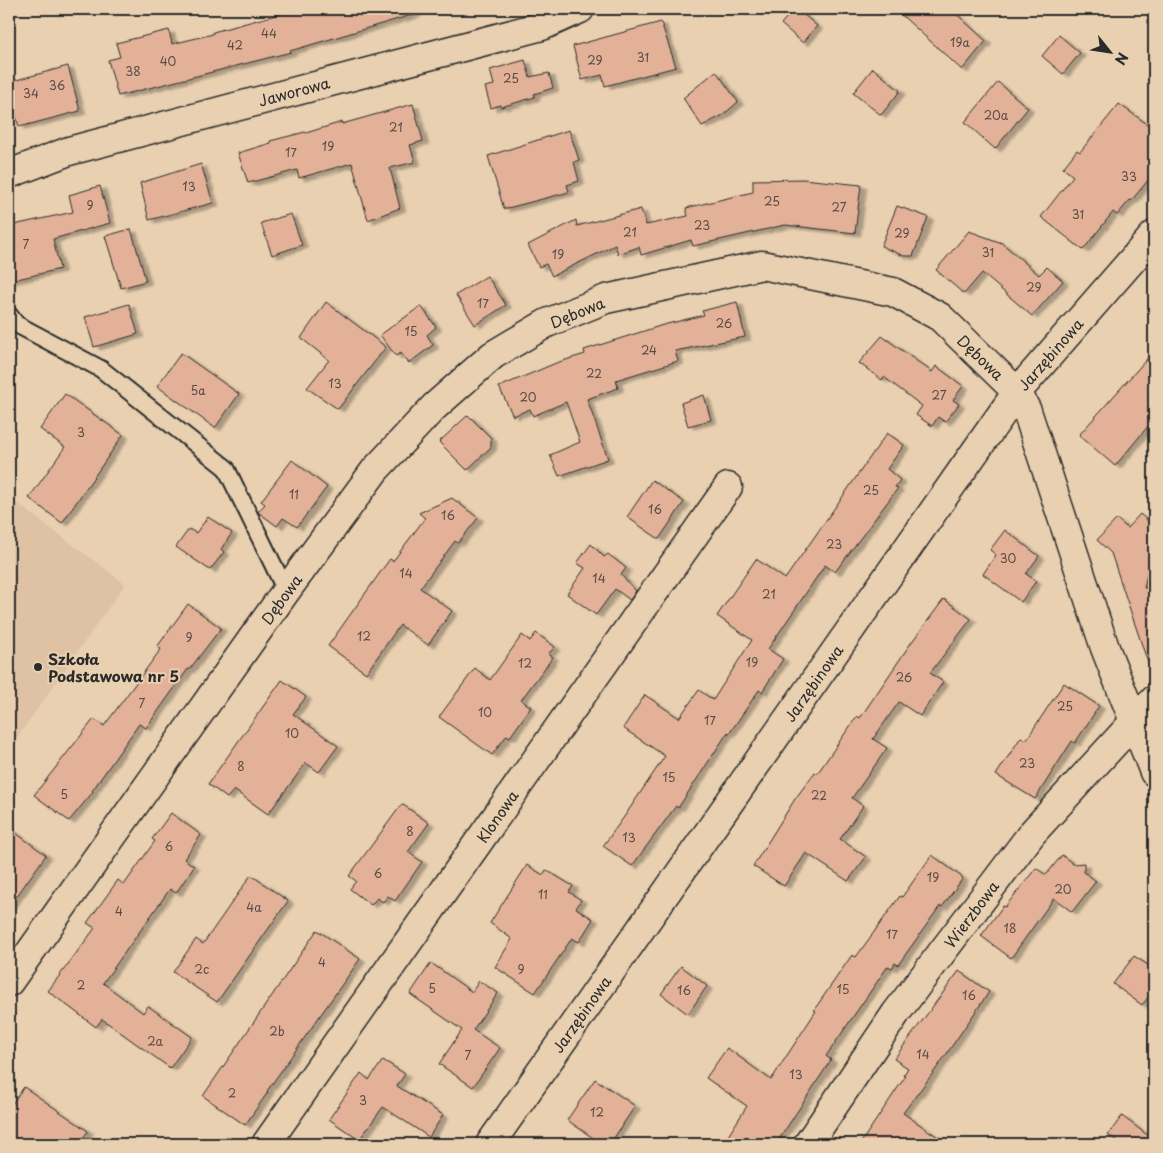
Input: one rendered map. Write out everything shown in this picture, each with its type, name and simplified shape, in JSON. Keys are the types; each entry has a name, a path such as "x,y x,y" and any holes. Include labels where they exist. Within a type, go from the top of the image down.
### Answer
{"street":[{"name":"Jaworowa","path":"9,174 69,151 542,26 580,9"},
{"name":"Jarzębinowa","path":"490,1144 1016,392 1154,235"},
{"name":"Dębowa","path":"9,982 286,591 375,470 434,407 493,356 547,323 606,299 762,265 893,292 940,318 1016,392 1027,411 1105,648 1154,772"},
{"name":"Klonowa","path":"266,1144 728,487"},
{"name":"Wierzbowa","path":"808,1144 896,1013 1033,832 1154,700"}],"lane":[{"path":"9,315 16,324 101,369 226,468 286,591"}],"shaded area":[{"name":"Szkoła Podstawowa nr 5","path":"9,497 125,584 9,749"}],"building":[{"path":"298,9 414,9 415,14 291,52 118,96 108,60 120,57 116,43 169,30 172,44"},
{"path":"794,9 797,9 817,26 803,43 781,24"},
{"path":"895,9 951,9 986,41 962,70"},
{"path":"661,22 676,67 605,86 602,75 582,80 573,46"},
{"path":"1059,35 1080,53 1063,74 1042,56"},
{"path":"525,60 530,77 549,73 553,88 534,94 535,97 491,108 485,87 494,85 490,70"},
{"path":"68,66 80,111 19,127 9,90 9,82"},
{"path":"873,68 900,91 881,115 853,93"},
{"path":"716,71 738,102 723,115 702,126 683,98"},
{"path":"998,82 1028,108 995,149 965,122"},
{"path":"413,104 423,141 410,145 415,162 390,168 400,208 368,220 352,163 299,178 297,170 248,183 238,153 271,143 270,141 342,122 342,124"},
{"path":"1119,104 1154,129 1154,173 1117,215 1113,212 1083,250 1041,217 1073,176 1063,168 1077,150 1080,152"},
{"path":"569,130 579,160 574,162 579,181 567,185 569,192 504,209 488,156"},
{"path":"201,164 213,203 149,220 140,183"},
{"path":"803,179 861,185 855,233 785,225 693,246 691,240 641,255 639,247 618,254 615,245 552,276 546,264 539,267 528,245 576,220 577,226 641,209 646,225 688,216 686,208 753,192 753,180"},
{"path":"100,186 110,223 53,239 60,269 9,281 9,226 73,212 69,195"},
{"path":"897,206 928,217 913,256 904,256 881,246"},
{"path":"291,214 302,245 272,255 261,223"},
{"path":"131,229 146,281 121,288 105,236"},
{"path":"969,231 1002,243 1039,275 1047,267 1063,281 1032,316 982,273 964,294 936,270"},
{"path":"487,276 506,305 475,325 456,295"},
{"path":"326,302 386,347 338,409 307,388 329,360 301,338"},
{"path":"737,302 745,337 675,351 678,361 616,380 618,388 587,399 608,459 559,476 550,455 580,442 566,402 533,416 530,409 513,416 499,387 556,363 585,354 584,350 663,325 704,315 702,311"},
{"path":"129,304 138,334 94,347 85,317"},
{"path":"421,306 436,327 427,335 433,345 409,363 401,353 396,356 380,335"},
{"path":"882,336 932,372 936,366 963,386 953,400 959,404 945,422 938,417 932,426 916,415 922,406 884,377 882,380 859,363"},
{"path":"1154,351 1154,419 1115,466 1079,435"},
{"path":"181,353 239,394 215,428 157,386"},
{"path":"65,394 123,435 62,523 29,498 65,447 40,429"},
{"path":"704,395 711,420 688,426 681,403"},
{"path":"468,415 491,438 491,447 467,470 439,442"},
{"path":"887,433 904,445 887,469 900,480 895,487 898,488 835,572 825,565 768,649 783,659 762,692 759,690 729,734 728,732 678,808 676,806 632,866 603,846 665,756 623,728 645,695 679,718 699,690 713,700 752,640 717,616 756,559 785,579"},
{"path":"292,460 327,487 297,527 283,518 277,526 258,512 265,504 261,501"},
{"path":"652,480 684,502 659,539 627,517"},
{"path":"452,498 478,518 458,543 455,541 420,588 452,611 428,645 400,625 366,673 328,646 390,559 393,561 425,518 419,513"},
{"path":"1140,514 1154,526 1154,540 1144,588 1154,588 1154,669 1150,669 1111,553 1097,540 1117,519 1127,528"},
{"path":"208,517 232,533 221,549 224,552 210,570 176,547 189,529 196,533"},
{"path":"1005,530 1039,556 1026,574 1036,581 1021,602 983,574 996,555 990,550"},
{"path":"591,544 604,557 608,554 626,568 621,575 636,591 630,600 615,589 596,615 567,594 585,568 577,563"},
{"path":"944,599 971,619 930,673 943,682 920,716 899,702 873,739 887,748 852,798 863,806 840,839 866,857 848,881 806,853 784,886 753,866 795,799 815,772 817,774 857,716 860,718 911,643"},
{"path":"188,604 221,628 188,669 146,728 139,724 93,792 69,821 34,795 94,719 104,726 161,649 157,647"},
{"path":"536,633 555,647 548,654 553,657 521,700 531,707 510,737 507,735 492,755 439,717 475,668 490,680 522,635 530,641"},
{"path":"282,680 306,697 293,714 338,746 319,772 306,763 268,814 234,790 227,798 208,784"},
{"path":"1064,683 1099,706 1075,743 1072,741 1035,799 996,775 1021,737 1026,740"},
{"path":"402,804 429,823 408,852 422,862 395,901 388,896 383,902 377,898 371,905 350,889 356,881 349,876"},
{"path":"171,813 201,835 184,859 194,866 176,893 170,889 103,983 143,1013 148,1006 192,1037 170,1068 102,1019 96,1027 48,991 95,928 87,923 118,880 124,885 155,841 152,839"},
{"path":"9,828 46,855 9,907"},
{"path":"932,855 963,878 942,907 940,906 898,965 895,963 892,968 888,966 826,1056 831,1060 776,1144 723,1144 747,1106 706,1078 727,1048 771,1080 816,1011 814,1010 852,955 856,957"},
{"path":"1062,855 1073,864 1084,863 1084,872 1096,881 1072,912 1054,898 1011,958 981,936 1003,906 1005,907 1036,868 1046,875"},
{"path":"527,865 543,875 546,870 573,886 569,892 581,900 576,908 593,919 579,942 572,938 535,993 495,967 512,939 490,923"},
{"path":"251,875 288,901 217,1002 173,972 196,939 203,944"},
{"path":"317,930 360,959 245,1125 203,1096"},
{"path":"1134,956 1154,969 1154,990 1142,1005 1113,984"},
{"path":"431,963 472,992 479,981 498,993 473,1030 500,1048 473,1087 439,1064 462,1030 410,994"},
{"path":"681,966 707,986 688,1014 661,994"},
{"path":"959,971 989,992 939,1065 903,1113 948,1144 860,1144 905,1077 903,1076 908,1068 894,1059"},
{"path":"383,1060 405,1074 397,1086 443,1115 429,1137 383,1107 359,1140 329,1119 361,1073 369,1080"},
{"path":"595,1079 635,1106 610,1144 602,1144 567,1120"},
{"path":"24,1087 88,1131 79,1144 9,1144 9,1108"},
{"path":"1122,1116 1154,1140 1154,1144 1122,1144 1108,1135"}],"place":[{"name":"Szkoła Podstawowa nr 5","path":"38,667"}]}
